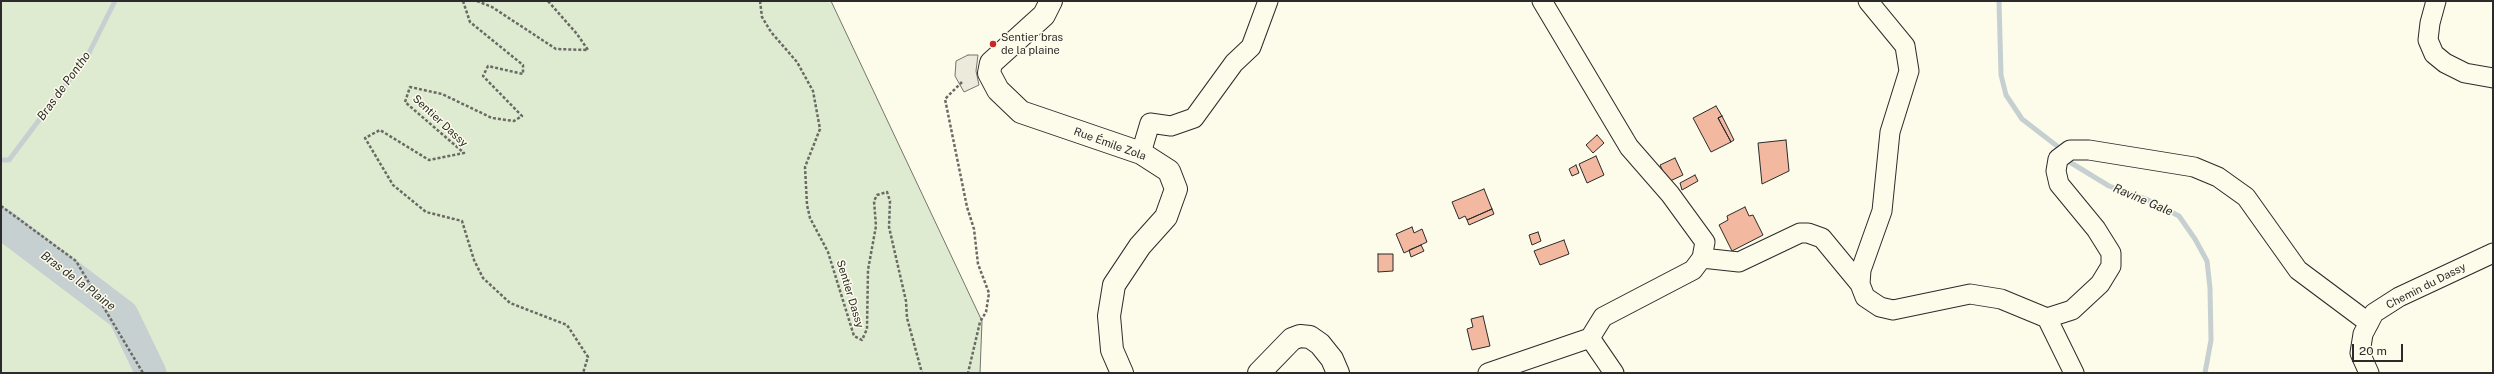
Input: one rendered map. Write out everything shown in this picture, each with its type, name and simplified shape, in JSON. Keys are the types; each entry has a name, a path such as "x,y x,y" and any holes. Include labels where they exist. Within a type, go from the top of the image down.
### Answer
{"main road":[{"name":"Rue Émile Zola","path":"1051,1 1044,15 991,63 989,73 998,90 1021,112 1141,153 1169,171 1176,189 1166,218 1140,246 1114,285 1109,316 1112,350 1122,373"},
{"path":"1259,373 1292,339 1300,336 1310,337 1320,344 1332,359 1338,373"}],"street":[{"path":"1141,153 1150,123 1170,126 1194,118 1230,69 1251,46 1268,1"},
{"path":"1488,373 1590,338 1603,317 1693,270 1702,258 1705,242 1670,194 1629,147 1542,1"},
{"path":"1860,284 1861,270 1882,211 1890,132 1909,71 1905,46 1868,1"},
{"path":"2436,1 2430,23 2428,40 2434,54 2445,63 2464,73 2493,78"},
{"path":"1702,258 1739,262 1800,233 1808,233 1822,238 1860,284 1865,297 1880,307 1893,310 1970,294 2001,299 2047,318 2072,310 2100,284 2112,266 2111,253 2096,229 2059,184 2056,171 2058,159 2070,150 2089,150 2194,167 2218,177 2246,197 2298,270 2369,323"},
{"name":"Chemin du Dassy","path":"2369,373 2360,353 2363,334 2374,313 2399,297 2493,253"},
{"path":"2047,318 2074,373"},
{"path":"1590,338 1614,373"}],"path":[{"name":"Sentier Dassy","path":"463,1 470,22 523,65 523,74 488,66 483,76 522,116 514,121 492,118 442,94 410,87 405,102 464,153 430,160 380,130 365,138 393,185 426,212 462,221 474,260 483,278 510,303 567,325 588,357 583,373"},
{"path":"477,1 492,7 556,49 588,50 578,34 548,1"},
{"name":"Sentier Dassy","path":"760,1 762,17 771,32 796,62 813,92 820,129 805,167 807,205 810,218 828,252 854,336 862,340 867,329 868,270 876,226 874,201 877,195 887,192 890,201 889,227 905,294 907,318 922,373"},
{"path":"962,82 945,99 967,207 974,229 978,264 989,293 986,312 980,322 968,373"},
{"path":"1,206 76,261 143,373"}],"green space":[{"path":"1,1 831,1 982,321 980,373 1,373"}],"shaded area":[{"path":"968,55 978,55 976,71 979,85 964,92 955,76 956,61"}],"building":[{"path":"1716,106 1722,116 1718,118 1731,142 1711,152 1693,118"},
{"path":"1722,116 1734,140 1731,142 1718,118"},
{"path":"1597,135 1604,143 1593,153 1586,145"},
{"path":"1786,140 1789,171 1762,184 1758,143"},
{"path":"1596,156 1604,175 1587,183 1579,164"},
{"path":"1675,158 1683,175 1668,182 1660,165"},
{"path":"1576,165 1579,173 1572,176 1569,169"},
{"path":"1695,175 1698,181 1682,190 1680,183"},
{"path":"1484,189 1492,209 1467,220 1465,216 1459,219 1452,202"},
{"path":"1745,207 1749,216 1753,215 1763,235 1732,251 1719,225 1728,220 1727,216"},
{"path":"1492,209 1494,214 1469,225 1467,220"},
{"path":"1412,227 1414,233 1422,229 1427,242 1404,253 1396,234"},
{"path":"1538,232 1541,241 1532,245 1529,235"},
{"path":"1564,240 1569,254 1540,265 1534,251"},
{"path":"1421,245 1424,251 1411,257 1409,250"},
{"path":"1378,254 1393,254 1393,271 1378,272"},
{"path":"1483,316 1490,346 1472,350 1467,329 1473,327 1471,319"}],"waterway":[{"name":"Bras de Pontho","path":"1,160 9,160 88,55 115,1"},
{"name":"Ravine Gale","path":"1999,1 2001,75 2006,95 2022,119 2057,146"},
{"name":"Ravine Gale","path":"2068,161 2109,186 2146,199 2179,216 2195,239 2207,261 2210,288 2211,340 2205,373"},
{"name":"Bras de la Plaine","path":"1,223 123,315 151,373"}],"place":[{"name":"Sentier bras de la plaine","path":"993,44"}]}
